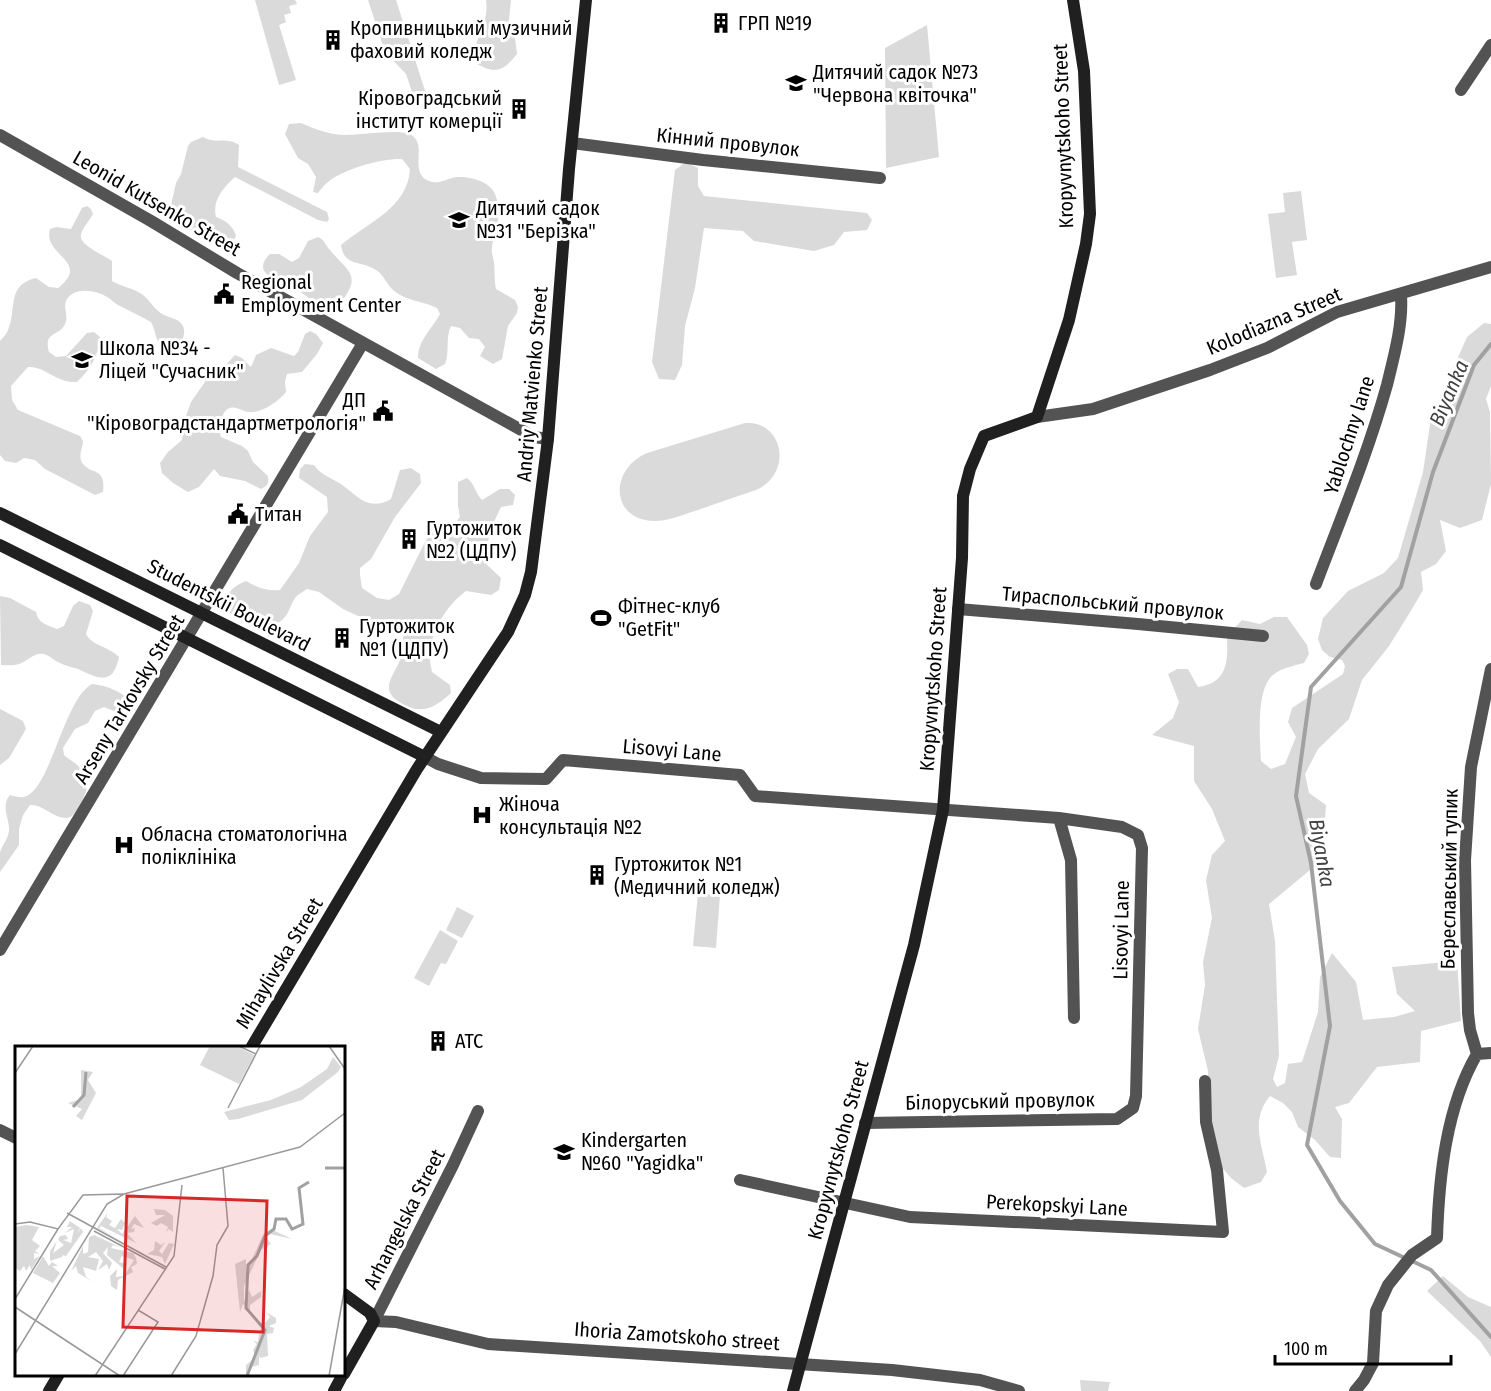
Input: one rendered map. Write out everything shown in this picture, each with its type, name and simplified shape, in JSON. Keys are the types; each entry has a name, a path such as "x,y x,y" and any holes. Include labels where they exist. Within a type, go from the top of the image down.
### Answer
{"street":[{"name":"Andriy Matvienko Street","path":"434,745 508,632 525,595 531,573 548,439 586,0"},
{"name":"Kropyvnytskoho Street","path":"793,1391 914,945 943,810 962,558 963,496 984,435 1037,417 1069,320 1086,244 1090,214 1084,71 1073,0"},
{"path":"1461,90 1491,45"},
{"name":"Leonid Kutsenko Street","path":"0,135 152,221 237,273 363,343 534,437 548,439"},
{"name":"Кінний провулок","path":"572,143 702,160 880,178"},
{"name":"Kolodiazna Street","path":"1037,417 1093,409 1210,370 1267,348 1337,312 1491,267"},
{"name":"Yablochny lane","path":"1316,584 1366,453 1380,407 1395,354 1402,308 1401,295"},
{"name":"Arseny Tarkovsky Street","path":"0,950 363,343"},
{"name":"Studentskii Boulevard","path":"0,513 441,732"},
{"path":"0,545 425,758"},
{"name":"Тираспольський провулок","path":"958,609 1263,636"},
{"name":"Береславський тупик","path":"1477,1054 1468,1013 1465,860 1471,767 1491,669"},
{"name":"Mihaylivska Street","path":"252,1046 434,745"},
{"name":"Lisovyi Lane","path":"425,758 481,778 546,779 563,760 740,775 755,796 1059,818 1122,827 1138,835 1142,848 1136,1096 1133,1108"},
{"path":"1059,818 1071,860 1074,1018"},
{"path":"1355,1391 1373,1363 1376,1311 1388,1286 1412,1254 1437,1238 1438,1197 1449,1132 1466,1074 1477,1054 1491,1053"},
{"name":"Perekopskyi Lane","path":"740,1179 910,1217 1223,1232 1216,1170 1206,1122 1205,1081"},
{"name":"Білоруський провулок","path":"865,1123 1117,1119 1133,1108"},
{"name":"Arhangelska Street","path":"345,1371 374,1321 449,1175 478,1111"},
{"path":"0,1130 15,1138"},
{"path":"345,1295 370,1313 374,1321"},
{"name":"Ihoria Zamotskoho street","path":"374,1321 396,1322 488,1344 892,1370 980,1380 1019,1391"},
{"path":"49,1391 59,1376"},
{"name":"Arhangelska Street","path":"334,1391 342,1376"}],"shaded area":[{"path":"255,0 295,0 297,4 289,6 291,13 284,15 286,22 279,25 296,80 279,85"},
{"path":"368,0 396,0 427,97 415,101 406,74 385,52"},
{"path":"486,0 511,0 508,29 515,38 517,54 504,67 495,70 477,64 476,45 487,9"},
{"path":"927,25 939,157 886,168 885,48"},
{"name":"Дитячий садок №31 \"Берізка\"","path":"301,123 339,135 388,132 409,134 418,144 420,171 429,181 467,177 478,180 492,189 499,210 492,250 496,289 515,300 518,307 517,313 508,326 502,359 493,364 480,356 485,347 479,339 469,338 460,328 451,326 445,364 436,369 418,358 423,340 440,314 437,308 399,294 376,270 349,260 341,245 394,204 408,183 410,169 402,159 374,162 343,173 328,182 318,193 313,192 316,177 308,164 298,158 285,134 289,124"},
{"path":"203,137 234,142 239,145 238,167 327,212 329,219 327,222 318,220 235,177 219,195 215,211 216,217 228,224 236,235 232,242 221,245 196,234 179,223 169,214 176,183 181,174 188,146 191,142"},
{"path":"686,162 698,168 698,186 704,196 867,213 872,220 867,230 844,232 834,245 814,251 754,241 743,231 704,228 695,288 685,326 682,365 675,380 659,379 652,362 675,170"},
{"path":"1301,191 1307,240 1292,242 1297,275 1276,278 1268,214 1285,212 1283,193"},
{"path":"87,206 93,214 83,230 81,239 112,261 112,281 143,295 161,313 177,320 184,327 182,341 172,351 161,345 151,322 102,295 91,291 79,291 69,296 66,301 65,324 50,337 49,352 56,357 66,356 87,333 94,332 100,337 96,356 90,367 77,382 69,382 40,369 28,367 11,386 12,400 18,410 80,436 83,441 81,461 98,473 102,479 103,492 95,495 45,469 35,460 24,458 16,463 5,461 0,455 0,341 7,333 10,324 15,296 18,288 25,282 36,278 49,287 58,288 67,279 70,271 68,265 49,238 50,229 56,227 71,229 82,208"},
{"path":"318,237 324,241 351,275 350,288 338,306 321,307 297,290 270,277 263,268 264,261 270,254 279,254 292,262 299,258 308,241"},
{"path":"1484,323 1491,324 1491,386 1486,399 1490,412 1491,484 1482,520 1460,528 1440,520 1446,551 1436,564 1421,572 1423,590 1389,646 1362,680 1349,719 1318,749 1305,774 1309,793 1326,805 1322,860 1269,904 1275,941 1279,1056 1273,1079 1277,1087 1285,1083 1288,1064 1302,1062 1318,1012 1320,977 1332,953 1356,982 1363,1020 1394,1017 1415,1011 1397,994 1392,967 1457,961 1461,1021 1421,1031 1420,1062 1377,1067 1349,1103 1335,1107 1342,1119 1341,1158 1330,1157 1315,1140 1298,1127 1292,1112 1283,1103 1270,1096 1260,1114 1259,1123 1260,1142 1267,1172 1261,1182 1244,1188 1219,1164 1210,1126 1208,1071 1198,1029 1205,985 1203,962 1212,918 1206,880 1212,855 1225,841 1212,809 1194,781 1194,746 1152,735 1173,718 1179,702 1168,674 1177,669 1188,669 1198,687 1208,685 1221,676 1226,662 1227,636 1242,620 1260,624 1274,617 1287,617 1307,645 1309,654 1304,663 1281,670 1270,678 1263,695 1260,718 1261,761 1271,769 1285,764 1296,737 1288,722 1292,708 1343,674 1345,666 1342,660 1330,657 1322,650 1318,639 1323,618 1348,591 1384,573 1398,558 1423,472 1431,418 1467,337"},
{"path":"310,331 316,334 323,343 302,372 287,374 286,392 283,396 259,411 249,412 230,408 224,412 221,421 221,437 248,451 253,462 268,476 267,485 261,489 245,481 220,476 214,469 199,487 188,492 162,473 160,463 168,452 182,440 184,422 191,402 207,379 225,366 235,355 251,367 256,355 271,348 294,356 305,334"},
{"path":"745,423 758,424 768,430 775,438 779,449 776,472 768,482 756,490 665,520 640,519 630,513 623,504 620,493 621,482 634,461 647,453"},
{"path":"305,464 314,465 323,474 364,501 376,504 391,499 400,470 411,468 420,474 421,483 395,517 371,559 360,568 362,588 377,598 389,600 399,594 432,532 451,528 460,517 458,482 467,478 482,500 500,489 509,489 515,495 513,505 501,507 492,526 483,561 501,578 499,590 491,595 466,591 447,610 437,626 431,643 432,672 450,685 451,693 437,704 427,709 415,709 397,701 391,694 390,682 401,659 403,636 395,630 384,628 343,609 319,592 307,589 299,594 284,619 266,626 246,623 231,614 227,607 227,599 232,590 246,581 255,586 280,590 299,563 310,536 328,512 327,497 299,478 300,469"},
{"path":"0,596 10,598 36,612 41,621 57,629 64,626 73,606 79,601 90,605 93,611 86,634 92,641 119,657 113,673 104,678 99,677 40,654 19,664 1,665"},
{"path":"92,684 109,688 125,696 132,704 130,712 126,716 104,707 95,711 88,723 75,729 63,748 64,755 86,776 87,786 82,801 74,814 66,818 30,805 23,815 19,829 19,845 0,872 0,853 9,831 7,799 10,795 24,797 33,791 42,779 73,707 82,693"},
{"path":"0,709 23,721 26,729 9,758 0,765"},
{"path":"698,893 720,895 716,948 693,946"},
{"path":"457,907 474,916 462,938 446,930"},
{"path":"440,930 458,941 446,964 441,963 429,986 414,978"},
{"path":"1443,1276 1468,1297 1491,1307 1491,1357 1480,1341 1427,1291"},
{"path":"1080,1380 1110,1382 1108,1391 1081,1391"}],"waterway":[{"name":"Biyanka","path":"1405,1258 1375,1244 1340,1201 1307,1145 1330,1026 1311,863 1296,796 1311,687 1401,587 1433,472 1474,365 1491,344"},
{"name":"Biyanka","path":"1412,1261 1431,1270 1491,1337"}],"place":[{"name":"ГРП №19","path":"721,23"},
{"name":"Кропивницький музичний фаховий коледж","path":"333,40"},
{"name":"Дитячий садок №73 \"Червона квіточка\"","path":"796,83"},
{"name":"Кіровоградський інститут комерції","path":"519,109"},
{"name":"Дитячий садок №31 \"Берізка\"","path":"459,220"},
{"name":"Regional Employment Center","path":"224,294"},
{"name":"Школа №34 - Ліцей \"Сучасник\"","path":"82,360"},
{"name":"ДП \"Кіровоградстандартметрологія\"","path":"383,411"},
{"name":"Титан","path":"238,514"},
{"name":"Гуртожиток №2 (ЦДПУ)","path":"409,539"},
{"name":"Фітнес-клуб \"GetFit\"","path":"601,618"},
{"name":"Гуртожиток №1 (ЦДПУ)","path":"342,638"},
{"name":"Жіноча консультація №2","path":"482,815"},
{"name":"Обласна стоматологічна поліклініка","path":"124,845"},
{"name":"Гуртожиток №1 (Медичний коледж)","path":"597,875"},
{"name":"АТС","path":"438,1041"},
{"name":"Kindergarten №60 \"Yagidka\"","path":"564,1152"}]}
